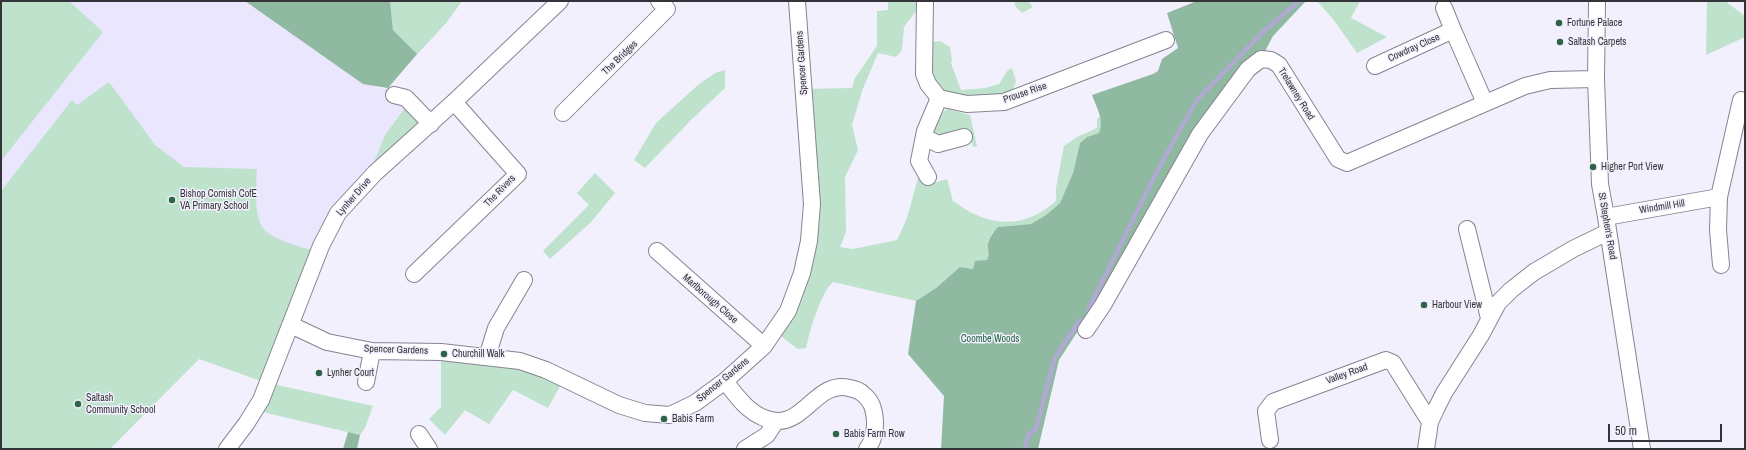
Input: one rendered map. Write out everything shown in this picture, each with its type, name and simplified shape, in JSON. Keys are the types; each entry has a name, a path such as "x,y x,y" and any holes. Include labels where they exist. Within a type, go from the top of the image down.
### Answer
{"street":[{"name":"Lynher Drive","path":"227,449 246,424 261,400 321,246 338,213 375,173 431,124 560,1"},
{"name":"The Bridges","path":"563,113 667,9 659,1"},
{"name":"Spencer Gardens","path":"291,325 327,342 372,351 441,352 520,361 546,370 619,405 645,413 670,414 695,403 725,381 764,346 788,311 802,273 809,241 812,204 797,1"},
{"path":"925,1 924,74 928,84 939,98 924,137 918,161 928,177"},
{"name":"St Stephen's Road","path":"1597,1 1596,79 1600,184 1642,449"},
{"path":"1444,8 1485,103"},
{"name":"Cowdray Close","path":"1375,66 1453,30"},
{"name":"Prouse Rise","path":"939,98 967,104 1004,102 1166,40"},
{"name":"Trelawney Road","path":"1087,321 1103,304 1200,134 1248,69 1261,59 1271,60 1279,65 1338,159 1347,163 1525,86 1550,80 1596,79"},
{"path":"394,95 406,98 431,124"},
{"path":"1721,265 1718,230 1719,197 1739,101"},
{"name":"The Rivers","path":"414,274 518,174 454,102"},
{"path":"924,137 938,144 964,137"},
{"name":"Windmill Hill","path":"1606,217 1719,197"},
{"path":"1467,230 1489,318"},
{"path":"1426,449 1430,422 1444,393 1481,335 1498,303 1511,290 1534,272 1573,249 1608,232"},
{"name":"Marlborough Close","path":"656,251 764,346"},
{"path":"486,356 496,328 524,280"},
{"path":"366,382 372,351"},
{"name":"Valley Road","path":"1270,440 1266,412 1273,402 1386,360 1393,363 1430,422"},
{"path":"725,381 744,406 758,416 776,421 788,419 822,393 834,388 845,387 860,391 870,400 874,411 875,433 867,449"},
{"path":"745,449 767,435 776,421"},
{"path":"419,434 429,449"}],"shaded area":[{"name":"Bishop Cornish CofE VA Primary School","path":"1,1 462,1 447,22 388,88 372,86 403,94 410,101 370,172 334,210 264,382 199,359 110,449 1,449"}],"green space":[{"path":"1,1 69,1 103,32 1,161"},
{"path":"245,1 390,1 393,30 417,54 388,88 363,84"},
{"path":"390,1 462,1 447,22 417,54 393,30"},
{"path":"888,1 925,1 925,9 916,11 904,27 902,50 896,57 878,53 862,91 852,125 858,150 845,177 846,232 840,247 853,249 897,240 907,218 918,178 925,185 947,179 953,201 971,213 985,218 1007,222 1017,221 1037,214 1056,201 1056,188 1064,146 1077,137 1097,128 1097,119 1100,116 1102,127 1099,133 1087,137 1080,143 1073,173 1060,203 1046,215 1031,224 998,227 992,233 988,245 990,254 987,260 973,269 960,267 936,288 916,301 833,282 820,303 806,348 798,349 774,331 809,241 804,89 852,88 855,78 877,46 877,11 888,10"},
{"path":"1014,1 1028,1 1033,7 1022,13 1016,7"},
{"name":"Coombe Woods","path":"1197,1 1306,1 1273,36 1261,59 1248,69 1059,360 1038,449 941,449 944,396 908,354 916,301 936,288 960,267 973,269 975,261 987,260 989,255 989,241 998,227 1031,224 1046,215 1060,203 1073,173 1080,143 1087,137 1099,133 1101,128 1099,114 1092,95 1158,71 1162,59 1178,48 1167,13"},
{"path":"1317,1 1360,1 1351,18 1387,37 1357,53 1333,19"},
{"path":"1707,1 1725,1 1745,16 1745,37 1706,55"},
{"path":"940,41 950,47 951,63 961,90 985,88 999,84 1008,70 1012,68 1016,81 1010,99 939,98 925,59 926,43"},
{"path":"725,70 725,88 691,120 645,168 634,160 656,123 698,85 715,73"},
{"path":"109,82 155,145 184,167 257,169 257,206 259,221 262,227 279,239 315,251 264,382 199,359 110,449 1,449 1,191 72,100 77,105"},
{"path":"410,101 427,122 370,172 385,135"},
{"path":"948,109 970,115 977,146 973,147 968,129 934,136 931,131 933,124 939,115"},
{"path":"595,173 615,193 591,222 550,259 543,251 589,205 577,193"},
{"path":"441,352 564,379 548,408 513,390 489,424 465,410 445,435 429,419 441,407"},
{"path":"268,383 373,406 365,428 360,435 254,410"},
{"path":"348,432 360,435 357,449 343,449"}],"waterway":[{"path":"1088,310 1154,177 1196,101 1263,32 1299,1"},
{"path":"1025,449 1028,435 1036,429 1055,357 1080,320"}],"place":[{"name":"Fortune Palace","path":"1559,23"},
{"name":"Saltash Carpets","path":"1560,42"},
{"name":"Higher Port View","path":"1593,167"},
{"name":"Bishop Cornish CofE VA Primary School","path":"172,200"},
{"name":"Harbour View","path":"1424,305"},
{"name":"Churchill Walk","path":"444,354"},
{"name":"Lynher Court","path":"319,373"},
{"name":"Saltash Community School","path":"78,404"},
{"name":"Babis Farm","path":"664,419"},
{"name":"Babis Farm Row","path":"836,434"}]}
